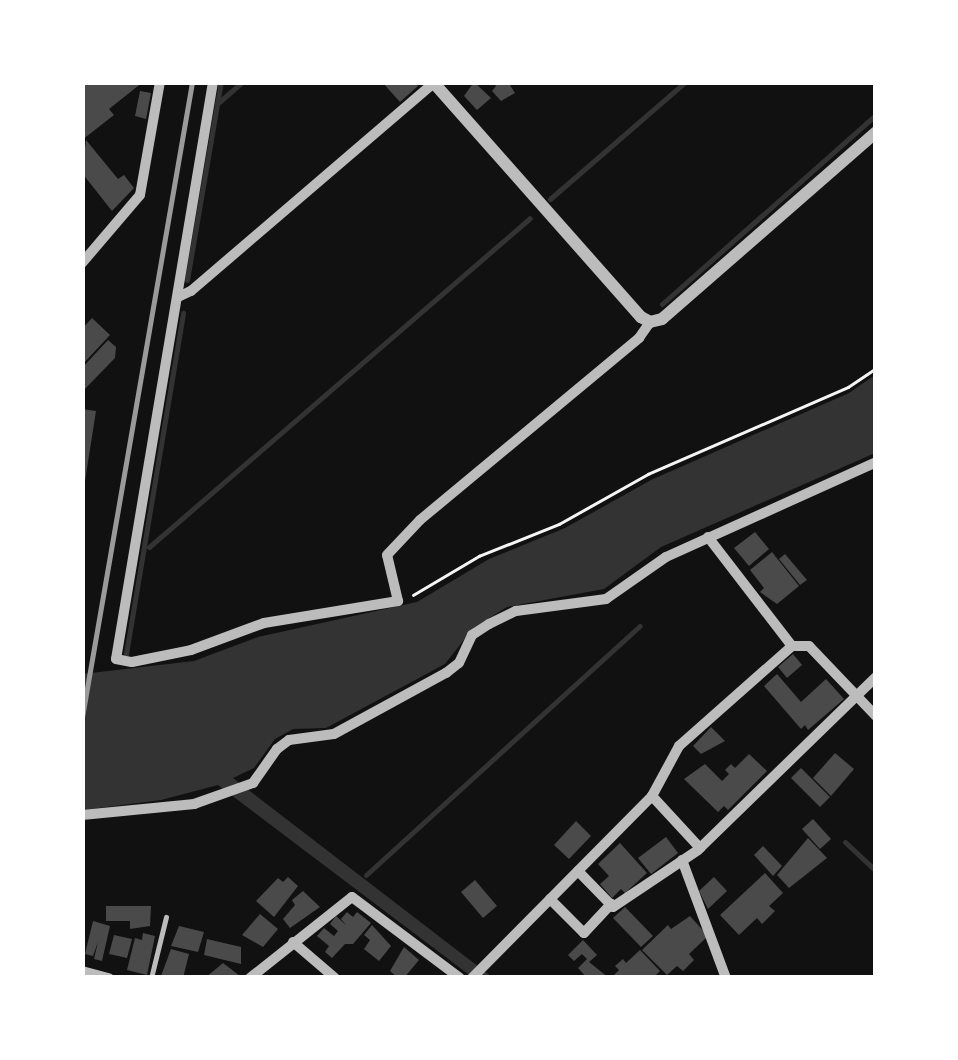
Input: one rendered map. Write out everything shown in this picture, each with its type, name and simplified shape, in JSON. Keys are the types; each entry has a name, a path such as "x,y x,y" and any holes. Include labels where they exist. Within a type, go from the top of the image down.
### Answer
{"street":[{"path":"82,263 140,195 160,82"},
{"path":"213,82 116,659 132,662 191,650 264,623 398,601 387,555 420,520 639,338 650,322 662,318 876,132"},
{"path":"178,297 434,83 640,317 650,322"},
{"path":"82,815 194,804 226,795 262,775 277,748 289,740 334,734 446,673 459,663 472,635 489,624 516,611 606,599 666,557 876,462"},
{"path":"708,538 792,646"},
{"path":"472,978 652,796 678,746 792,646 809,646 876,716"},
{"path":"550,899 584,933 611,904 700,848 876,677"},
{"path":"652,796 700,848"},
{"path":"682,860 726,978"},
{"path":"578,871 611,904"},
{"path":"250,978 352,897 460,978"},
{"path":"293,942 335,978"},
{"path":"82,970 110,978"}],"lane":[{"path":"151,978 166,917"}],"path":[{"path":"398,601 479,556 559,524 648,474 848,387 876,368"}],"shaded area":[{"path":"875,375 875,453 661,547 604,589 507,607 473,628 445,664 326,728 293,729 275,739 254,768 233,778 492,977 472,977 218,785 161,800 83,810 82,674 194,661 258,637 417,602 489,559 565,528 651,480 849,393"}],"building":[{"path":"82,82 143,82 109,109 114,115 82,140"},
{"path":"382,82 415,82 418,86 400,102"},
{"path":"474,82 491,98 477,110 464,96"},
{"path":"493,82 508,82 515,93 501,101 492,91 496,86"},
{"path":"140,91 151,93 146,119 135,116"},
{"path":"86,140 118,179 124,175 134,188 112,211 82,173"},
{"path":"92,318 110,335 82,365 82,329"},
{"path":"108,340 116,347 115,358 82,392 82,368"},
{"path":"82,409 96,411 85,481 82,481"},
{"path":"755,532 769,549 749,566 734,548"},
{"path":"772,552 799,586 777,604 760,592 764,588 750,570"},
{"path":"785,554 807,580 800,585 779,559"},
{"path":"793,654 802,665 787,678 778,667"},
{"path":"777,674 801,702 826,679 844,699 808,730 805,725 801,729 764,686"},
{"path":"711,727 725,741 701,754 693,746"},
{"path":"835,753 854,769 831,796 813,778"},
{"path":"749,754 767,771 728,810 724,806 718,812 684,779 705,764 722,781 731,764 735,768"},
{"path":"801,768 830,797 820,807 791,778"},
{"path":"813,819 831,839 820,849 802,829"},
{"path":"576,821 591,836 569,859 554,845"},
{"path":"666,837 678,853 651,874 638,858"},
{"path":"808,838 827,858 789,888 777,875"},
{"path":"620,843 647,873 625,893 621,889 612,898 600,884 609,876 598,864"},
{"path":"763,846 782,866 773,876 754,855"},
{"path":"765,873 783,893 769,906 775,911 762,924 757,918 739,935 720,915"},
{"path":"288,877 298,886 274,917 256,901 278,878 283,882"},
{"path":"714,877 727,891 708,909 699,891"},
{"path":"475,880 497,906 483,918 461,892"},
{"path":"303,891 320,907 290,928 283,919 295,905 292,900"},
{"path":"106,906 151,906 150,926 130,929 130,921 106,921"},
{"path":"625,907 653,936 641,947 613,918"},
{"path":"347,912 353,917 357,912 371,923 353,944 345,944 332,958 325,952 329,946 317,936 324,928 334,936 338,931 330,924 336,916 346,925 341,919"},
{"path":"260,914 278,929 263,947 242,935"},
{"path":"690,916 708,936 689,954 694,960 683,971 677,966 667,975 642,950 668,925 671,929"},
{"path":"93,921 110,926 102,961 94,959 98,942 93,956 85,954"},
{"path":"372,925 391,946 379,961 364,949 370,940 364,935"},
{"path":"179,926 204,932 198,952 171,946"},
{"path":"143,933 155,936 147,975 127,970 135,938 142,940"},
{"path":"114,935 132,939 127,958 109,954"},
{"path":"207,939 241,947 241,964 204,955"},
{"path":"583,940 597,955 589,962 609,978 587,978 578,968 587,959 582,954 574,961 568,955"},
{"path":"404,947 419,960 404,978 398,978 390,971"},
{"path":"171,949 189,954 183,978 161,976"},
{"path":"640,950 660,971 653,978 611,978 619,970 615,966 623,959 626,963"},
{"path":"223,963 240,976 205,978"}],"waterway":[{"path":"187,280 221,82"},
{"path":"218,103 242,82"},
{"path":"550,199 685,82"},
{"path":"662,304 876,115"},
{"path":"149,547 530,218"},
{"path":"126,654 183,313"},
{"path":"366,875 640,626"},
{"path":"845,842 876,871"}],"railway":[{"path":"82,717 192,82"}]}
